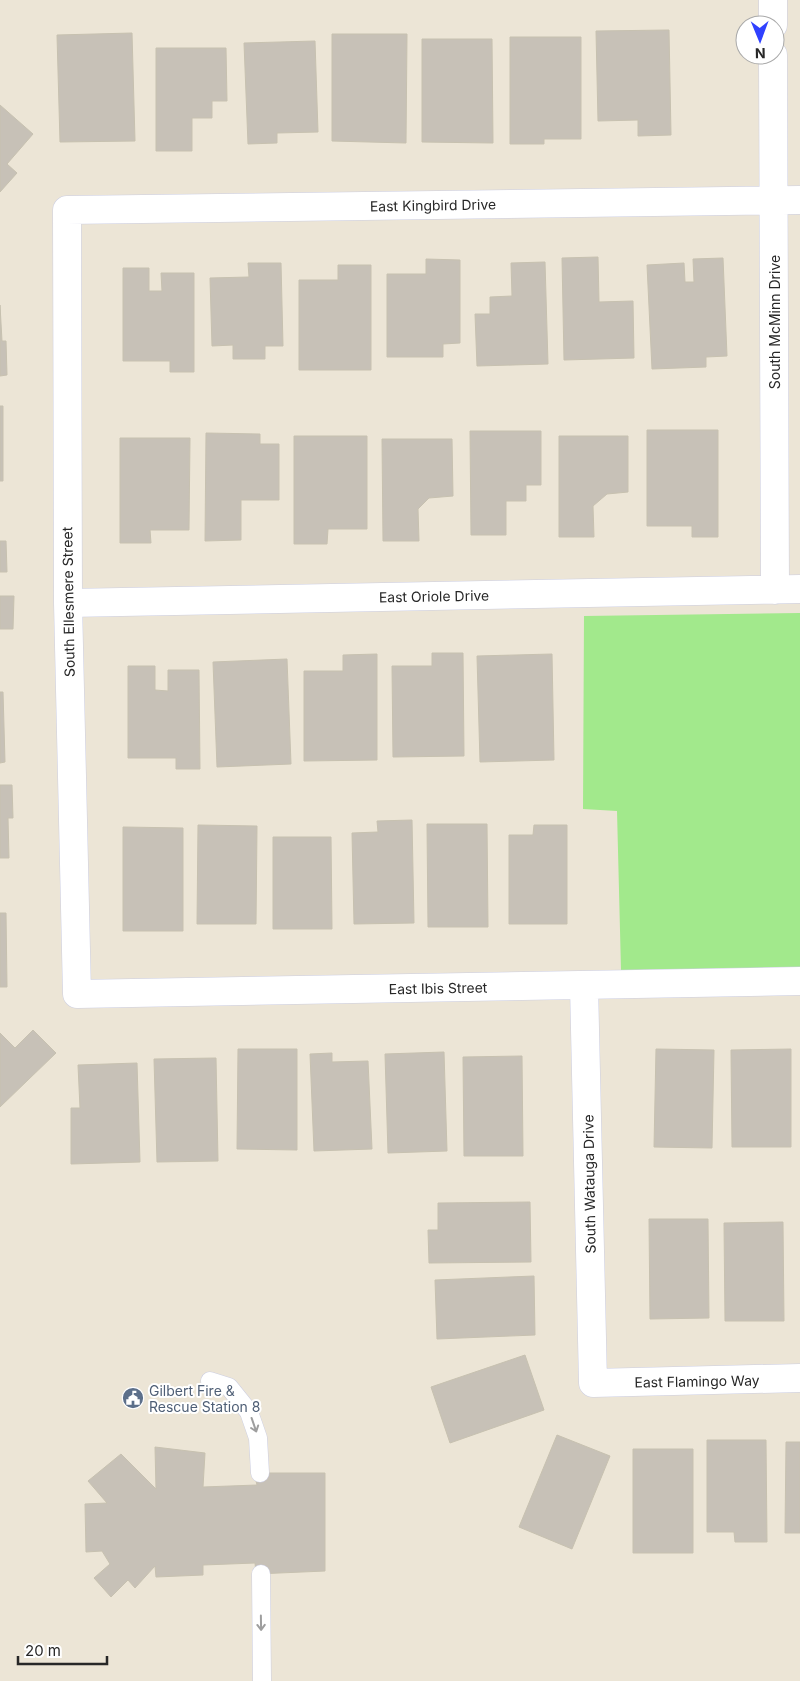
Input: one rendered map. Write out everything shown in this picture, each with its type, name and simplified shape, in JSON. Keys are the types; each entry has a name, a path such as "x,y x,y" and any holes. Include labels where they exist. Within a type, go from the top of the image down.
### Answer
{"street":[{"path":"773,0 773,15"},
{"name":"South McMinn Drive","path":"774,65 787,200 787,590"},
{"name":"East Kingbird Drive","path":"67,210 787,200"},
{"name":"South Ellesmere Street","path":"67,210 68,603 76,994"},
{"name":"East Oriole Drive","path":"68,603 787,590"},
{"name":"East Ibis Street","path":"76,994 800,981"},
{"name":"South Watauga Drive","path":"584,985 594,1383"},
{"name":"East Flamingo Way","path":"594,1383 800,1378"}],"lane":[{"path":"210,1380 229,1387 249,1412 258,1438 260,1473"},
{"path":"261,1574 262,1681"}],"green space":[{"path":"800,613 800,968 621,970 617,811 583,809 584,616"}],"building":[{"path":"669,30 671,135 638,136 638,120 598,121 596,31"},
{"path":"132,33 135,141 60,142 57,35"},
{"path":"332,34 407,34 406,143 332,141"},
{"path":"510,37 581,37 581,139 544,139 544,144 510,144"},
{"path":"422,39 492,39 493,143 422,142"},
{"path":"315,41 318,132 277,133 277,143 248,144 244,43"},
{"path":"156,48 226,48 227,101 212,101 212,118 192,118 192,151 156,151"},
{"path":"0,105 33,134 7,164 17,173 0,192"},
{"path":"598,257 599,302 633,301 634,358 564,360 562,258"},
{"path":"723,258 727,356 706,357 706,367 652,369 647,265 684,263 685,282 694,282 693,259"},
{"path":"426,259 460,260 460,343 443,344 443,357 387,357 387,274 426,274"},
{"path":"545,262 548,364 477,366 475,314 490,314 490,297 512,296 511,263"},
{"path":"248,263 281,263 283,346 265,346 265,359 233,359 233,345 212,346 210,278 249,277"},
{"path":"338,265 371,265 371,370 299,370 299,280 338,280"},
{"path":"123,268 149,268 149,291 162,291 161,273 194,273 194,372 170,372 170,361 123,361"},
{"path":"0,305 2,341 6,341 7,375 0,376"},
{"path":"0,406 3,406 3,481 0,481"},
{"path":"647,430 718,430 718,537 692,537 692,526 647,526"},
{"path":"470,431 541,431 541,485 526,485 526,501 506,501 506,535 471,535"},
{"path":"206,433 260,434 260,444 279,444 279,500 241,500 241,540 205,541"},
{"path":"294,436 367,436 367,529 328,529 327,544 294,544"},
{"path":"559,436 628,436 628,492 607,494 593,506 594,537 559,537"},
{"path":"120,438 190,438 189,530 150,530 151,543 120,543"},
{"path":"382,439 452,439 453,496 429,498 418,509 419,541 383,541"},
{"path":"0,541 6,541 7,572 0,572"},
{"path":"0,596 14,596 13,629 0,629"},
{"path":"432,653 463,653 464,756 393,757 392,666 432,666"},
{"path":"377,654 377,760 304,761 304,671 343,671 343,655"},
{"path":"552,654 554,760 480,762 477,656"},
{"path":"287,659 291,764 217,767 213,662"},
{"path":"128,666 155,666 155,690 168,691 168,670 199,670 200,769 176,769 176,758 128,758"},
{"path":"0,692 3,692 5,762 0,763"},
{"path":"0,785 12,785 13,818 8,818 9,858 0,858"},
{"path":"412,820 414,923 354,924 352,833 378,832 377,821"},
{"path":"427,824 487,824 488,927 428,927"},
{"path":"198,825 257,826 256,924 197,924"},
{"path":"534,825 567,825 567,924 509,924 509,835 533,835"},
{"path":"123,827 183,828 183,931 123,931"},
{"path":"273,837 331,837 332,929 273,929"},
{"path":"0,913 6,913 7,987 0,987"},
{"path":"33,1030 56,1053 0,1107 0,1033 15,1048"},
{"path":"238,1049 297,1049 297,1150 237,1149"},
{"path":"656,1049 714,1050 712,1148 654,1147"},
{"path":"791,1049 791,1147 732,1147 731,1050"},
{"path":"444,1052 447,1151 388,1153 385,1054"},
{"path":"332,1053 332,1062 368,1061 372,1149 314,1151 310,1054"},
{"path":"522,1056 523,1156 464,1156 463,1057"},
{"path":"216,1058 218,1161 157,1162 154,1059"},
{"path":"137,1063 140,1162 71,1164 71,1108 80,1108 78,1065"},
{"path":"530,1202 531,1262 429,1263 428,1230 438,1230 438,1203"},
{"path":"649,1219 708,1219 709,1318 650,1319"},
{"path":"783,1222 784,1321 725,1321 724,1223"},
{"path":"534,1276 535,1335 437,1339 435,1280"},
{"path":"525,1355 544,1410 450,1443 431,1387"},
{"path":"557,1435 610,1456 572,1549 519,1527"},
{"path":"707,1440 766,1440 767,1542 735,1542 734,1532 707,1532"},
{"path":"786,1442 800,1442 800,1533 785,1533"},
{"path":"155,1447 205,1453 203,1487 257,1485 254,1473 325,1473 325,1571 256,1574 255,1563 203,1565 203,1575 156,1577 155,1566 135,1588 128,1580 111,1597 94,1578 110,1564 102,1551 86,1552 85,1504 107,1503 88,1481 121,1454 156,1489"},
{"path":"633,1449 693,1449 693,1553 633,1553"}],"place":[{"name":"Gilbert Fire & Rescue Station 8","path":"133,1398"}]}
